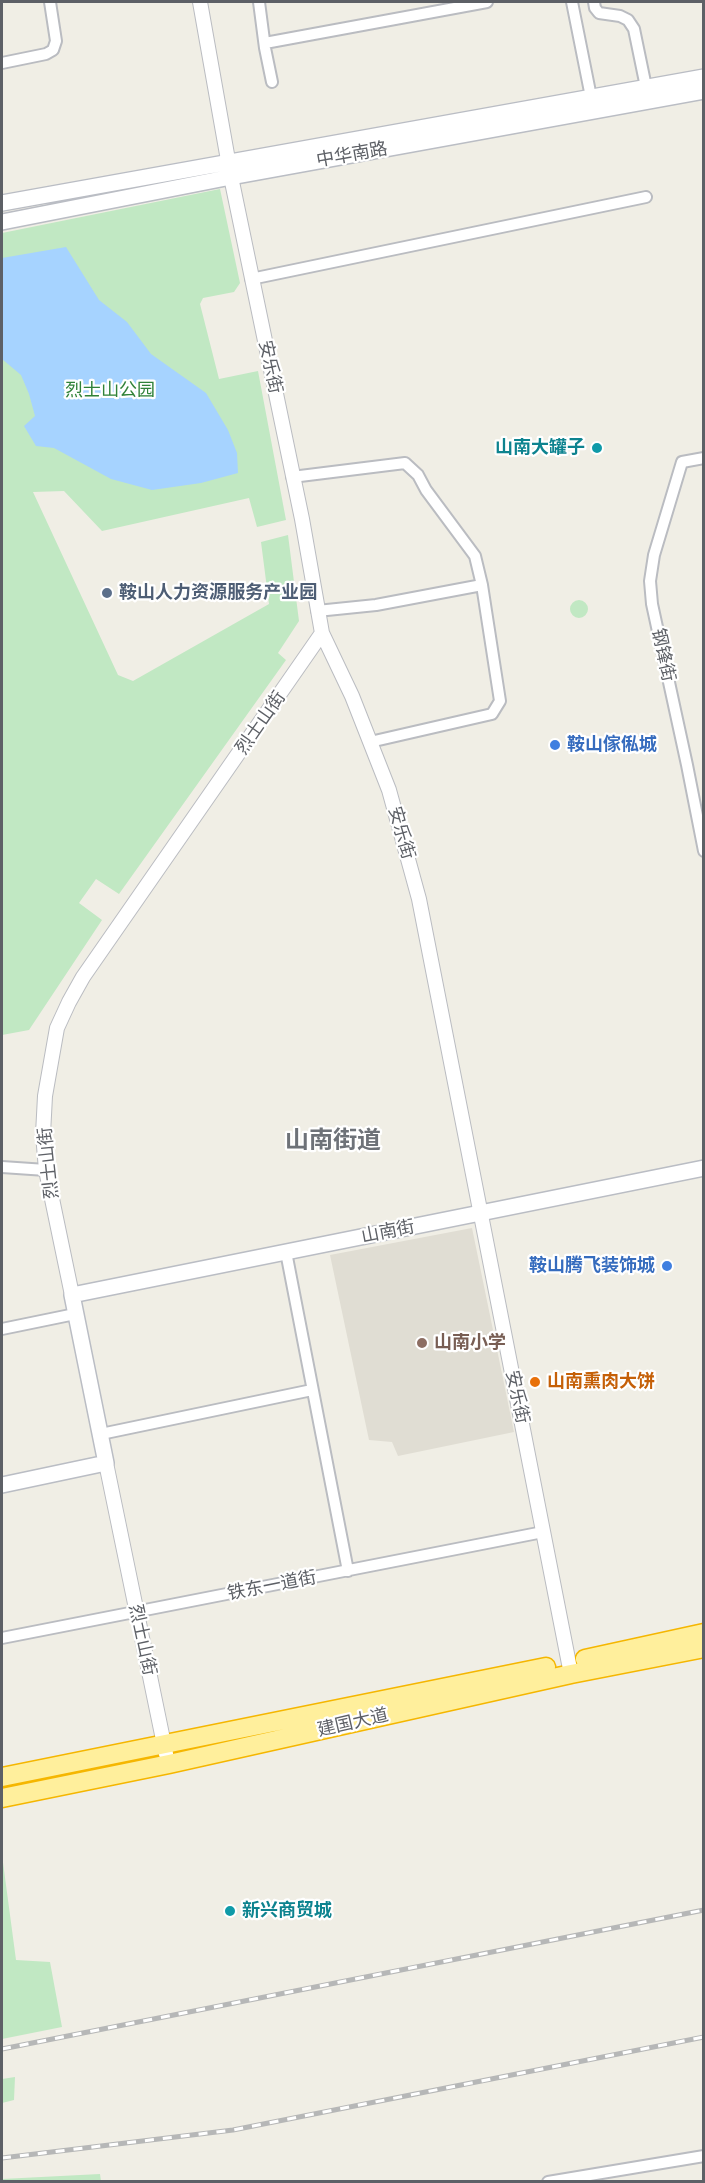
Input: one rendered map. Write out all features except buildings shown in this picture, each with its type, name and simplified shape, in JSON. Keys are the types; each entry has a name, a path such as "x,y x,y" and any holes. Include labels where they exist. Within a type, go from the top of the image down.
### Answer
{"highway":[{"name":"建国大道","path":"2,1797 169,1764 570,1668 704,1633"},
{"name":"建国大道","path":"2,1777 164,1744 570,1668 704,1648"}],"main road":[{"name":"中华南路","path":"2,222 229,170 591,97 704,77"},
{"name":"中华南路","path":"2,203 229,170 704,91"},
{"name":"山南街","path":"72,1295 704,1168"},
{"name":"烈士山街","path":"72,1295 106,1463"},
{"path":"2,1485 106,1463"}],"street":[{"path":"2,63 46,54 53,50 56,41 50,2"},
{"name":"安乐街","path":"200,2 229,170 322,633 352,696 389,790 419,899 570,1668"},
{"path":"259,2 272,82"},
{"path":"265,43 487,2"},
{"path":"572,2 591,97"},
{"path":"594,2 599,14 620,16 628,20 634,29 646,87"},
{"path":"252,279 646,197"},
{"name":"钢锋街","path":"704,458 682,462 654,555 650,580 652,604 700,809 704,851"},
{"path":"292,477 405,463 417,475 475,556 482,585 500,701 492,714 370,742"},
{"path":"317,611 376,604 482,585"},
{"name":"烈士山街","path":"72,1295 46,1170 43,1134 45,1096 57,1028 83,977 322,633"},
{"path":"2,1167 46,1170"},
{"path":"286,1252 348,1571"},
{"path":"2,1329 75,1314"},
{"path":"101,1434 312,1390"},
{"name":"烈士山街","path":"106,1463 169,1764"},
{"name":"铁东一道街","path":"2,1638 543,1533"},
{"path":"548,2181 704,2156"}],"shaded area":[{"name":"山南小学","path":"472,1228 514,1432 398,1456 392,1442 369,1440 330,1255"}],"green space":[{"name":"烈士山公园","path":"220,189 240,283 234,292 203,298 200,304 219,379 258,371 286,520 257,527 249,498 102,531 64,491 33,492 118,675 133,681 269,604 261,542 288,535 299,621 278,653 286,660 119,894 96,879 79,903 102,920 29,1030 2,1035 2,233"},
{"path":"579,600 585,603 588,609 585,615 579,618 573,615 570,609 573,603"},
{"path":"2,1855 16,1960 50,1962 62,2027 2,2039"},
{"path":"15,2077 14,2100 2,2103 2,2079"},
{"path":"100,2174 101,2181 2,2181 2,2179"}],"water":[{"path":"66,247 99,300 127,322 151,354 206,393 228,430 237,453 238,473 201,483 152,490 111,479 54,448 36,446 24,426 35,416 29,394 21,375 2,359 2,258"}],"railway":[{"path":"2,2049 704,1910"},
{"path":"2,2158 233,2130 704,2037"}],"place":[{"name":"山南大罐子","path":"597,448"},
{"name":"鞍山人力资源服务产业园","path":"107,593"},
{"name":"鞍山傢俬城","path":"555,745"},
{"name":"鞍山腾飞装饰城","path":"667,1266"},
{"name":"山南小学","path":"422,1343"},
{"name":"山南熏肉大饼","path":"535,1382"},
{"name":"新兴商贸城","path":"230,1911"}],"district":[{"name":"山南街道","path":"333,1141"}]}
